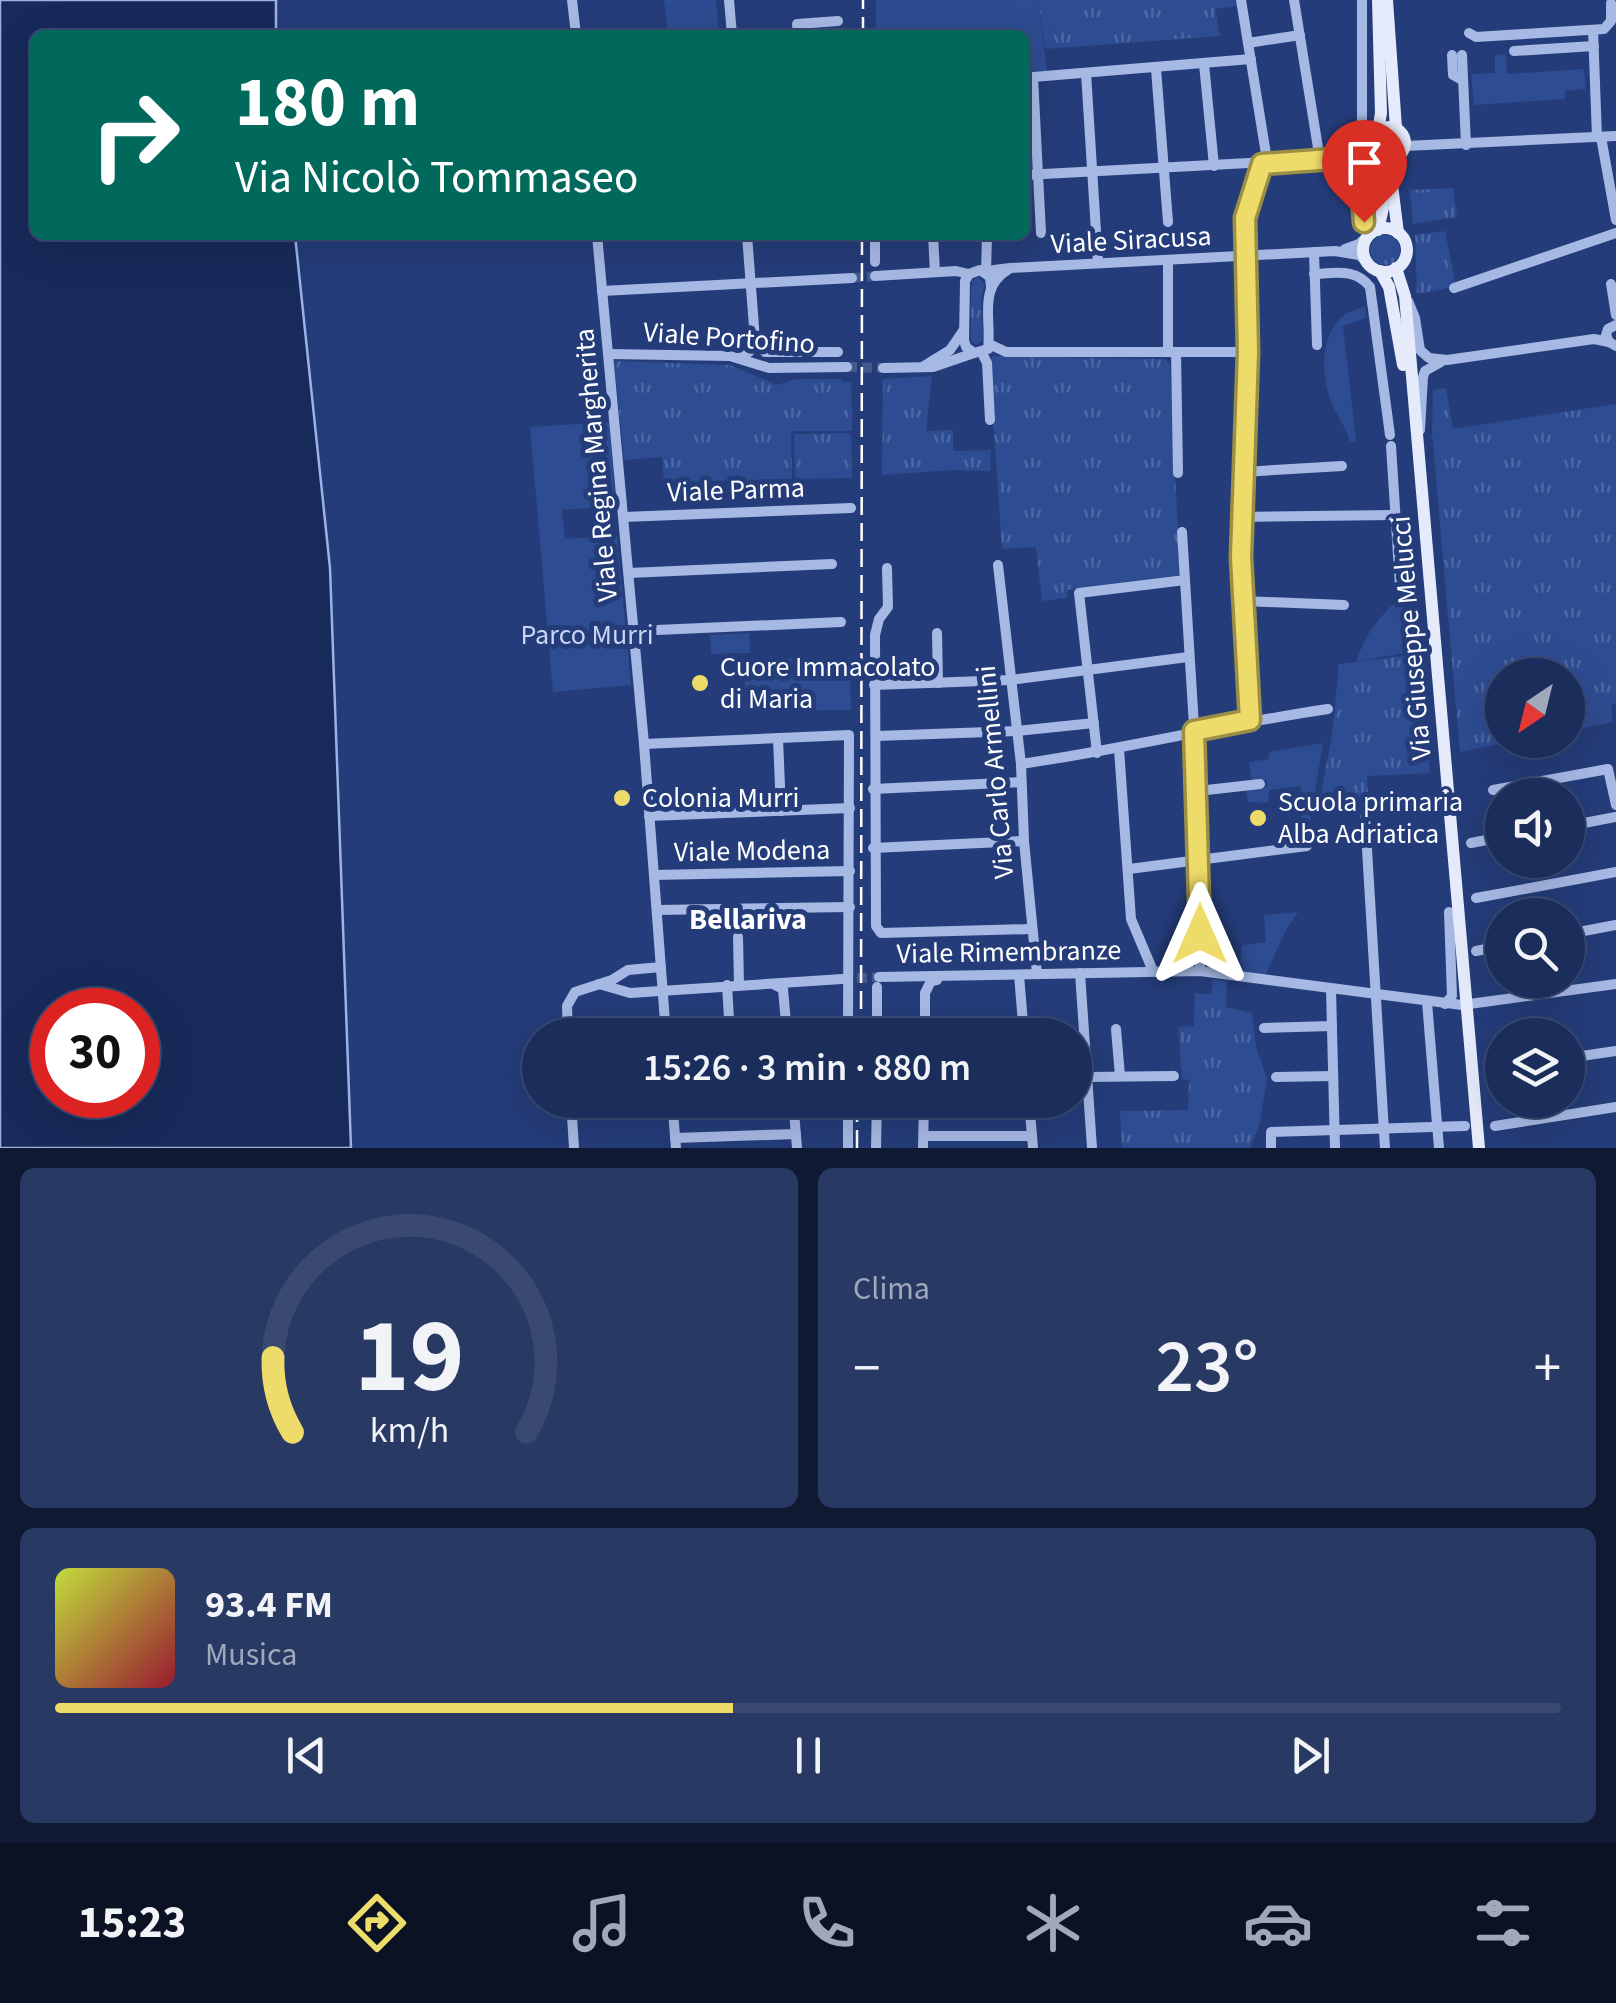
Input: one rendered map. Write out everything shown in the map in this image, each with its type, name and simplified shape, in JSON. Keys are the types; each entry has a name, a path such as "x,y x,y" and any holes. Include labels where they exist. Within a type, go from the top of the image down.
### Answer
{"main road":[{"path":"1370,229 1386,229 1404,240 1406,254 1396,268 1380,271 1366,261 1363,247 1370,229 1383,208 1373,142 1381,113 1378,0"},
{"path":"1387,0 1396,128"},
{"path":"1378,131 1396,128 1403,134 1406,146 1395,158 1391,177 1398,234"},
{"path":"1377,153 1383,158 1395,158"},
{"name":"Via Giuseppe Melucci","path":"1396,268 1406,296 1465,1005"},
{"name":"Via Giuseppe Melucci","path":"1380,271 1389,288 1402,350 1450,912 1465,1005"},
{"path":"1465,1005 1479,1148"}],"street":[{"path":"572,0 575,30"},
{"path":"728,0 731,30"},
{"path":"1241,0 1266,154 1245,218 1248,352 1242,517 1250,720"},
{"path":"1294,0 1320,160"},
{"path":"1362,0 1359,157 1362,199 1370,229"},
{"path":"1469,33 1476,37 1604,30 1610,25 1611,3"},
{"path":"798,30 797,24 838,21"},
{"path":"1593,30 1599,137 1616,220"},
{"path":"1248,43 1300,35"},
{"path":"1514,51 1594,46"},
{"path":"1457,55 1466,145"},
{"path":"1041,233 1033,77 1251,59"},
{"path":"1204,64 1214,166"},
{"path":"1156,68 1168,222"},
{"path":"1086,72 1098,263"},
{"path":"1406,146 1616,136"},
{"path":"1030,175 1359,157"},
{"path":"1362,199 1373,197 1382,189"},
{"path":"1362,199 1383,208"},
{"name":"Viale Siracusa","path":"875,276 1335,251 1351,248 1370,229"},
{"path":"1454,288 1616,234"},
{"name":"Viale Regina Margherita","path":"597,240 644,744 664,1018"},
{"path":"739,358 749,352 755,340 748,240"},
{"path":"874,240 874,262"},
{"path":"934,240 938,272 959,284 964,294"},
{"path":"986,240 982,271 991,287"},
{"name":"Viale Siracusa","path":"1335,251 1359,255 1366,261"},
{"path":"1314,252 1316,345"},
{"path":"1168,260 1178,473"},
{"path":"990,420 987,363 982,350 986,302 996,278 1010,268"},
{"path":"982,271 965,282 966,347 1006,352 1248,352"},
{"path":"1314,274 1352,273 1361,276 1370,287 1390,440 1400,586"},
{"path":"602,291 852,278"},
{"path":"1406,296 1415,318 1420,350 1428,358 1447,360 1594,339 1613,332 1611,284"},
{"path":"924,366 950,350 964,330"},
{"name":"Viale Portofino","path":"755,340 765,352 838,352"},
{"path":"883,368 932,367 982,350"},
{"name":"Viale Portofino","path":"608,354 739,358 769,368 847,367"},
{"path":"1419,441 1424,412 1423,377 1430,367 1447,360"},
{"path":"1243,472 1342,466"},
{"name":"Viale Parma","path":"624,517 851,508"},
{"path":"1242,517 1394,515"},
{"path":"1182,532 1198,791 1200,971"},
{"path":"628,573 832,564"},
{"name":"Via Carlo Armellini","path":"998,566 1021,764 1037,974"},
{"path":"887,568 888,607 874,635 874,914 882,934 1032,929"},
{"path":"1098,752 1079,593 1185,580"},
{"path":"1243,601 1344,604"},
{"path":"634,631 841,622"},
{"path":"937,633 938,683"},
{"path":"874,685 1010,680 1188,656"},
{"path":"1021,764 1328,709"},
{"path":"876,736 1017,732 1094,723"},
{"path":"644,744 850,735 847,1018"},
{"path":"778,738 781,811"},
{"path":"1119,749 1131,919 1153,971"},
{"path":"1559,778 1608,769 1616,802"},
{"path":"874,789 1021,782"},
{"path":"1198,791 1260,784"},
{"path":"649,816 850,808"},
{"path":"1365,816 1385,1148"},
{"path":"1585,823 1616,817"},
{"path":"1471,842 1485,840"},
{"path":"873,848 1024,841"},
{"path":"1128,869 1306,846"},
{"name":"Viale Modena","path":"654,875 850,872"},
{"path":"1476,898 1616,872"},
{"path":"657,910 850,907"},
{"name":"Via Giuseppe Melucci","path":"1445,1004 1452,996 1450,912"},
{"path":"1585,930 1616,924"},
{"path":"731,1018 738,937"},
{"path":"1476,951 1485,949"},
{"path":"569,1018 570,1000 575,992 624,972 661,966"},
{"path":"636,992 648,987 648,976 637,969"},
{"name":"Viale Rimembranze","path":"877,1018 878,982 953,977 1200,971 1465,1005 1616,984"},
{"path":"624,972 622,984 636,992"},
{"path":"1080,973 1083,1018"},
{"path":"1018,975 1022,1018"},
{"path":"926,1018 928,984 953,977"},
{"path":"599,984 636,992 846,980"},
{"path":"767,984 783,989 786,1018"},
{"path":"1331,989 1335,1148"},
{"path":"1427,1002 1439,1148"},
{"path":"1264,1028 1332,1026"},
{"path":"1116,1029 1120,1076"},
{"path":"1585,1055 1616,1050"},
{"path":"1092,1077 1174,1076"},
{"path":"1276,1077 1333,1076"},
{"path":"1495,1126 1616,1107"},
{"path":"572,1118 574,1148"},
{"path":"673,1118 675,1143 796,1134"},
{"path":"795,1118 797,1148"},
{"path":"848,1118 848,1148"},
{"path":"876,1148 877,1118"},
{"path":"1090,1118 1092,1148"},
{"path":"1271,1148 1271,1132 1465,1126"},
{"path":"924,1142 1033,1142"}],"green space":[{"path":"664,0 716,0 719,30 667,30"},
{"path":"876,0 1038,0 1047,71 1031,72 1030,79 1030,30 876,30"},
{"path":"1038,0 1236,0 1237,6 1215,9 1220,36 1045,49"},
{"path":"1506,54 1507,74 1584,69 1586,89 1565,91 1565,99 1474,105 1471,74 1495,73 1495,55"},
{"path":"1453,188 1457,217 1413,224 1410,190"},
{"path":"1445,231 1455,282 1448,288 1417,294 1415,235"},
{"path":"1385,235 1396,239 1400,250 1396,261 1385,265 1374,261 1370,250 1374,239"},
{"path":"978,277 985,284 981,299 983,340 976,345 971,340 971,288 972,280"},
{"path":"1365,307 1366,318 1343,326 1356,441 1350,442 1330,398 1325,355 1332,329 1340,319"},
{"path":"993,356 1165,359 1170,364 1180,575 1067,590 1067,598 1042,601 1036,547 1002,549 989,361"},
{"path":"614,361 730,365 777,385 796,379 841,379 851,382 852,431 791,431 792,479 664,482 662,457 624,460"},
{"path":"932,376 926,431 953,430 953,451 991,450 990,471 882,475 883,379"},
{"path":"1446,388 1453,429 1616,404 1613,722 1585,728 1585,658 1485,658 1485,747 1460,752 1432,433 1433,390"},
{"name":"Parco Murri","path":"609,422 616,506 562,510 565,539 617,536 631,685 553,692 530,427"},
{"path":"851,433 852,478 795,479 794,434"},
{"path":"1401,598 1415,601 1418,650 1356,662 1374,626"},
{"path":"749,633 750,653 711,654 710,635"},
{"path":"1418,654 1430,773 1367,776 1369,808 1318,810 1332,735 1339,664"},
{"path":"745,658 850,658 851,710 745,711"},
{"path":"1323,743 1307,840 1288,842 1288,837 1302,834 1301,786 1269,790 1268,803 1248,802 1246,790 1267,787 1266,780 1252,781 1249,762 1269,759 1269,752"},
{"path":"1298,912 1265,976 1239,971 1242,945 1266,942 1264,915"},
{"path":"1213,979 1227,981 1226,1007 1252,1013 1256,1047 1267,1079 1260,1122 1250,1148 1122,1148 1120,1111 1188,1110 1189,1080 1182,1079 1178,1027 1194,1026 1195,993 1211,995"}],"shaded area":[{"path":"0,0 276,0 276,30 30,30 30,240 296,240 330,568 351,1148 0,1148"}],"tunnel":[{"path":"852,278 875,276"},
{"path":"847,367 883,368"},
{"path":"842,979 879,977"}],"railway":[{"path":"863,0 863,30"},
{"path":"861,1018 862,240"},
{"path":"857,1118 857,1148"}],"place":[{"name":"Cuore Immacolato di Maria","path":"700,683"},
{"name":"Colonia Murri","path":"622,798"},
{"name":"Scuola primaria Alba Adriatica","path":"1258,818"}],"district":[{"name":"Bellariva","path":"748,919"}],"route":[{"path":"1200,934 1194,731 1246,724 1250,720 1241,557 1249,280 1245,218 1262,164 1359,157 1364,222"}]}
